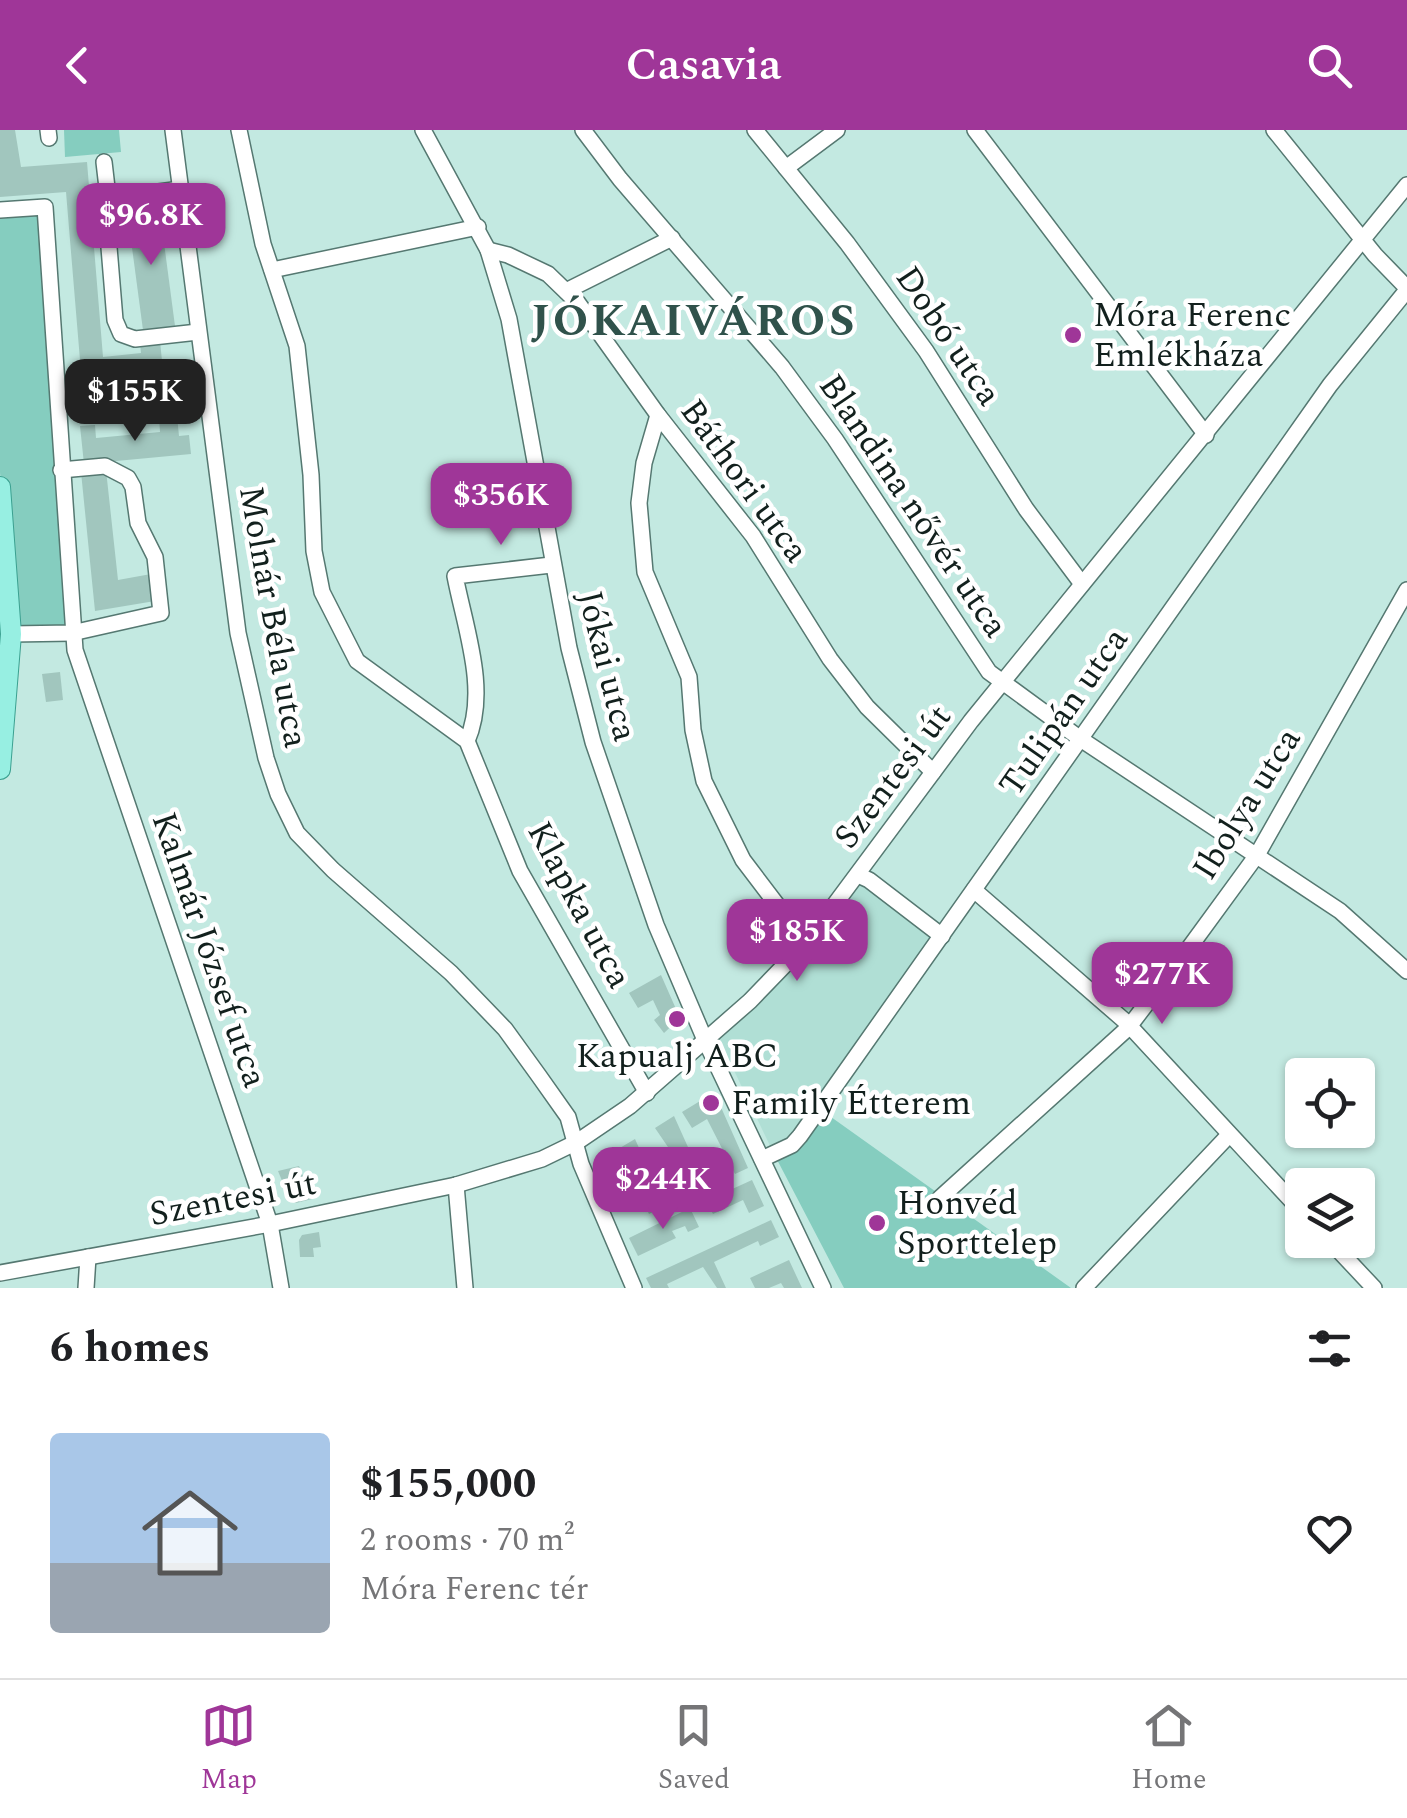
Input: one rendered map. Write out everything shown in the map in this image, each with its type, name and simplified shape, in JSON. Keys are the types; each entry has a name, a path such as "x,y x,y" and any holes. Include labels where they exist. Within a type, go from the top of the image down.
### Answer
{"main road":[{"path":"0,488 8,640 0,768"}],"street":[{"name":"Molnár Béla utca","path":"173,130 238,633 278,794 297,833 505,1029 568,1117 581,1164 634,1288"},
{"path":"239,130 264,244 297,346 311,475 314,551 322,592 357,660 468,741 476,721 477,690 455,576 551,564"},
{"name":"Jókai utca","path":"423,130 478,227 509,319 551,564 593,742 656,925 705,1040 823,1288"},
{"name":"Blandina nővér utca","path":"583,130 620,179 782,366 989,672 1082,740 1340,911 1407,971"},
{"name":"Dobó utca","path":"755,130 847,243 926,352 1026,509 1082,584"},
{"path":"786,168 837,130"},
{"path":"975,130 1206,435"},
{"path":"1274,130 1407,289"},
{"path":"104,162 109,205 105,216 117,328 127,338 135,339 198,332"},
{"name":"Szentesi út","path":"0,1273 270,1224 456,1185 526,1165 577,1142 647,1092 806,943 1001,684 1407,185"},
{"path":"109,205 121,197 181,189"},
{"name":"Kalmár József utca","path":"0,210 45,208 72,633 270,1224 281,1288"},
{"path":"272,270 478,227"},
{"path":"566,292 672,238"},
{"name":"Báthori utca","path":"488,250 548,274 578,303 752,536 830,659 866,706 933,772"},
{"name":"Tulipán utca","path":"762,1160 792,1144 807,1127 1330,385 1407,289"},
{"path":"658,415 644,464 639,504 645,572 690,677 692,730 704,780 743,860 806,943"},
{"path":"8,640 72,633 158,615 161,609 154,557 138,523 134,488 128,478 105,466 61,470"},
{"name":"Ibolya utca","path":"940,1198 1130,1026 1257,855 1407,590"},
{"name":"Klapka utca","path":"468,741 520,871 647,1092"},
{"path":"858,875 942,936"},
{"path":"974,890 1130,1026 1285,1194"},
{"path":"1084,1288 1229,1135"},
{"path":"456,1185 464,1288"},
{"path":"86,1288 88,1257"},
{"path":"1345,1258 1374,1288"}],"shaded area":[{"path":"64,130 119,130 121,152 65,157"},
{"path":"45,207 71,633 12,633 0,472 0,210"},
{"path":"857,879 937,938 800,1131 772,1150 718,1037"},
{"name":"Honvéd Sporttelep","path":"817,1107 1071,1288 844,1288 772,1150 790,1142"}],"building":[{"path":"0,130 15,130 21,167 87,162 103,357 141,353 140,343 160,341 162,361 181,359 182,374 107,381 108,394 83,396 66,192 0,197"},
{"path":"159,205 175,326 143,330 127,210"},
{"path":"177,416 179,436 189,435 191,454 84,464 80,426 95,425 96,438 160,432 159,418"},
{"path":"106,470 118,580 151,574 155,601 95,611 81,472"},
{"path":"60,672 63,700 46,702 42,674"},
{"path":"661,975 680,1018 664,1033 654,1020 660,1015 653,1000 638,1008 629,993"},
{"path":"710,1095 716,1096 748,1168 735,1174 707,1119 692,1128 682,1112"},
{"path":"674,1116 710,1196 698,1201 683,1169 655,1128"},
{"path":"635,1139 665,1206 649,1214 636,1185 642,1183 632,1161 623,1167 613,1152"},
{"path":"299,1166 312,1199 296,1203 290,1200 278,1171"},
{"path":"752,1180 764,1206 749,1213 743,1200 713,1214 706,1201"},
{"path":"690,1208 699,1227 688,1232 685,1226 672,1231 676,1238 638,1256 629,1238"},
{"path":"771,1220 779,1237 760,1246 758,1241 714,1262 726,1288 717,1288 703,1267 667,1284 669,1288 651,1288 646,1278"},
{"path":"319,1232 321,1247 313,1248 314,1257 300,1257 302,1235"},
{"path":"789,1260 802,1288 784,1288 781,1283 755,1288 750,1278"}],"place":[{"name":"Móra Ferenc Emlékháza","path":"1073,335"},
{"name":"Kapualj ABC","path":"677,1019"},
{"name":"Family Étterem","path":"711,1103"},
{"name":"Honvéd Sporttelep","path":"877,1223"}],"district":[{"name":"JÓKAIVÁROS","path":"694,321"}]}
